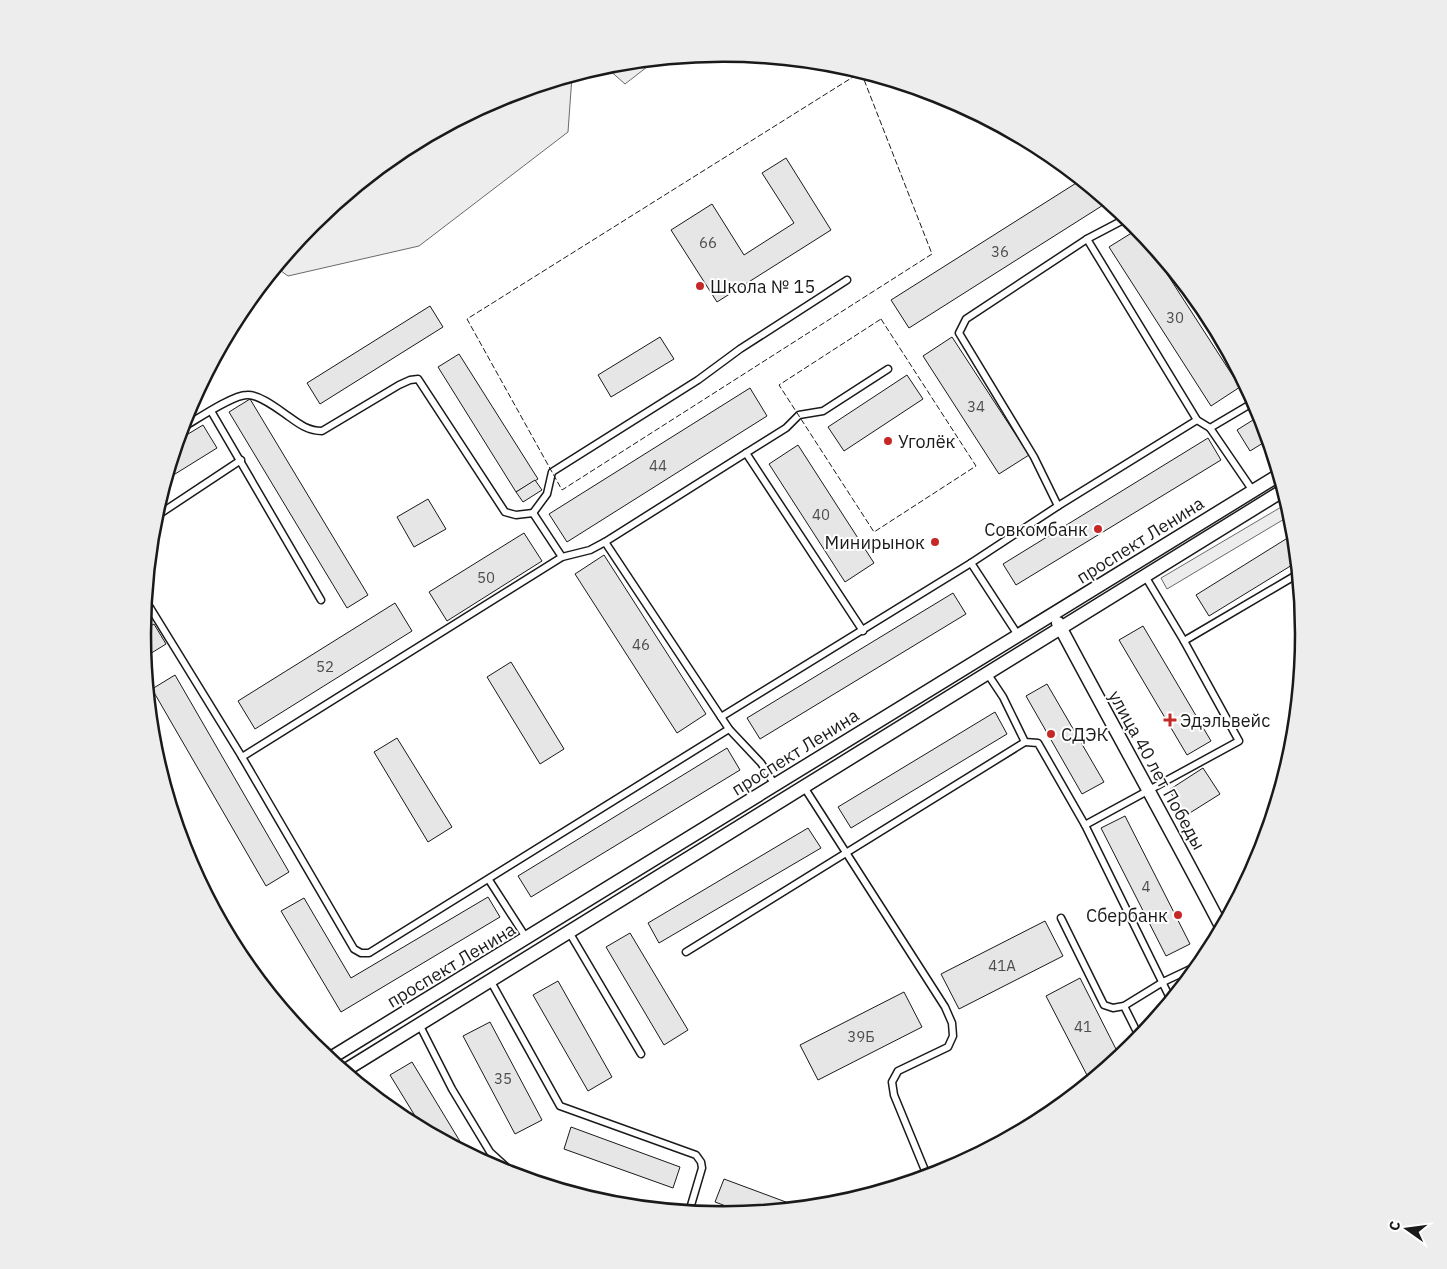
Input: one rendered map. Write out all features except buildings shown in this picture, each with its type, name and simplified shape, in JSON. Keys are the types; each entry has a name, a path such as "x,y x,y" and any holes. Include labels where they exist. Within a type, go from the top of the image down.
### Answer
{"street":[{"name":"проспект Ленина","path":"336,1055 1274,478"},
{"name":"проспект Ленина","path":"349,1068 1278,494"},
{"name":"улица 40 лет Победы","path":"1053,614 1219,922"}],"lane":[{"path":"1058,506 1034,456 959,333 966,319 1088,239 1120,222"},
{"path":"1088,239 1197,420 1210,428 1253,491"},
{"path":"193,422 235,398 248,394 270,404 303,427 313,431 322,431 399,385 418,379 505,512 516,515 533,513 547,494 552,472 698,380 740,349 846,280"},
{"path":"242,758 562,557 590,550 605,542 786,428 799,415 823,411 888,369"},
{"path":"1210,428 1248,406"},
{"path":"211,411 321,600"},
{"path":"721,717 972,563 1058,506 1197,420"},
{"path":"746,453 862,631"},
{"path":"165,510 241,460"},
{"path":"533,513 562,557"},
{"path":"605,542 729,729 762,763 775,785"},
{"path":"972,563 1018,635"},
{"path":"1085,825 1239,740 1184,641 1145,576"},
{"path":"1184,641 1292,577"},
{"path":"152,611 242,758 354,949 361,953 370,953 729,729"},
{"path":"987,673 1002,697 1025,742"},
{"path":"686,952 1025,742 1038,743 1085,825 1168,994"},
{"path":"804,787 945,1007 952,1023 953,1036 948,1047 898,1071 892,1082 894,1095 924,1168"},
{"path":"489,880 527,939"},
{"path":"1061,918 1104,1005 1113,1008 1124,1006 1163,982 1185,972"},
{"path":"569,932 641,1054"},
{"path":"490,980 560,1106 696,1155 702,1162 702,1168 692,1205"},
{"path":"1124,1006 1136,1030"},
{"path":"419,1024 452,1089 490,1152 499,1160"}],"shaded area":[{"path":"646,67 625,84 613,73"},
{"path":"571,83 568,132 419,246 288,276 282,271 319,230 346,204 406,159 437,139 471,121 505,106"},
{"path":"1281,507 1284,519 1167,589 1161,578"}],"fence":[{"path":"853,77 467,319 562,490 932,254 864,80"},
{"path":"881,319 976,466 874,532 779,385 881,319"}],"place":[{"name":"Школа № 15","path":"700,286"},
{"name":"Уголёк","path":"888,441"},
{"name":"Совкомбанк","path":"1098,529"},
{"name":"Минирынок","path":"935,542"},
{"name":"Эдэльвейс","path":"1170,720"},
{"name":"СДЭК","path":"1051,734"},
{"name":"Сбербанк","path":"1178,915"}]}
